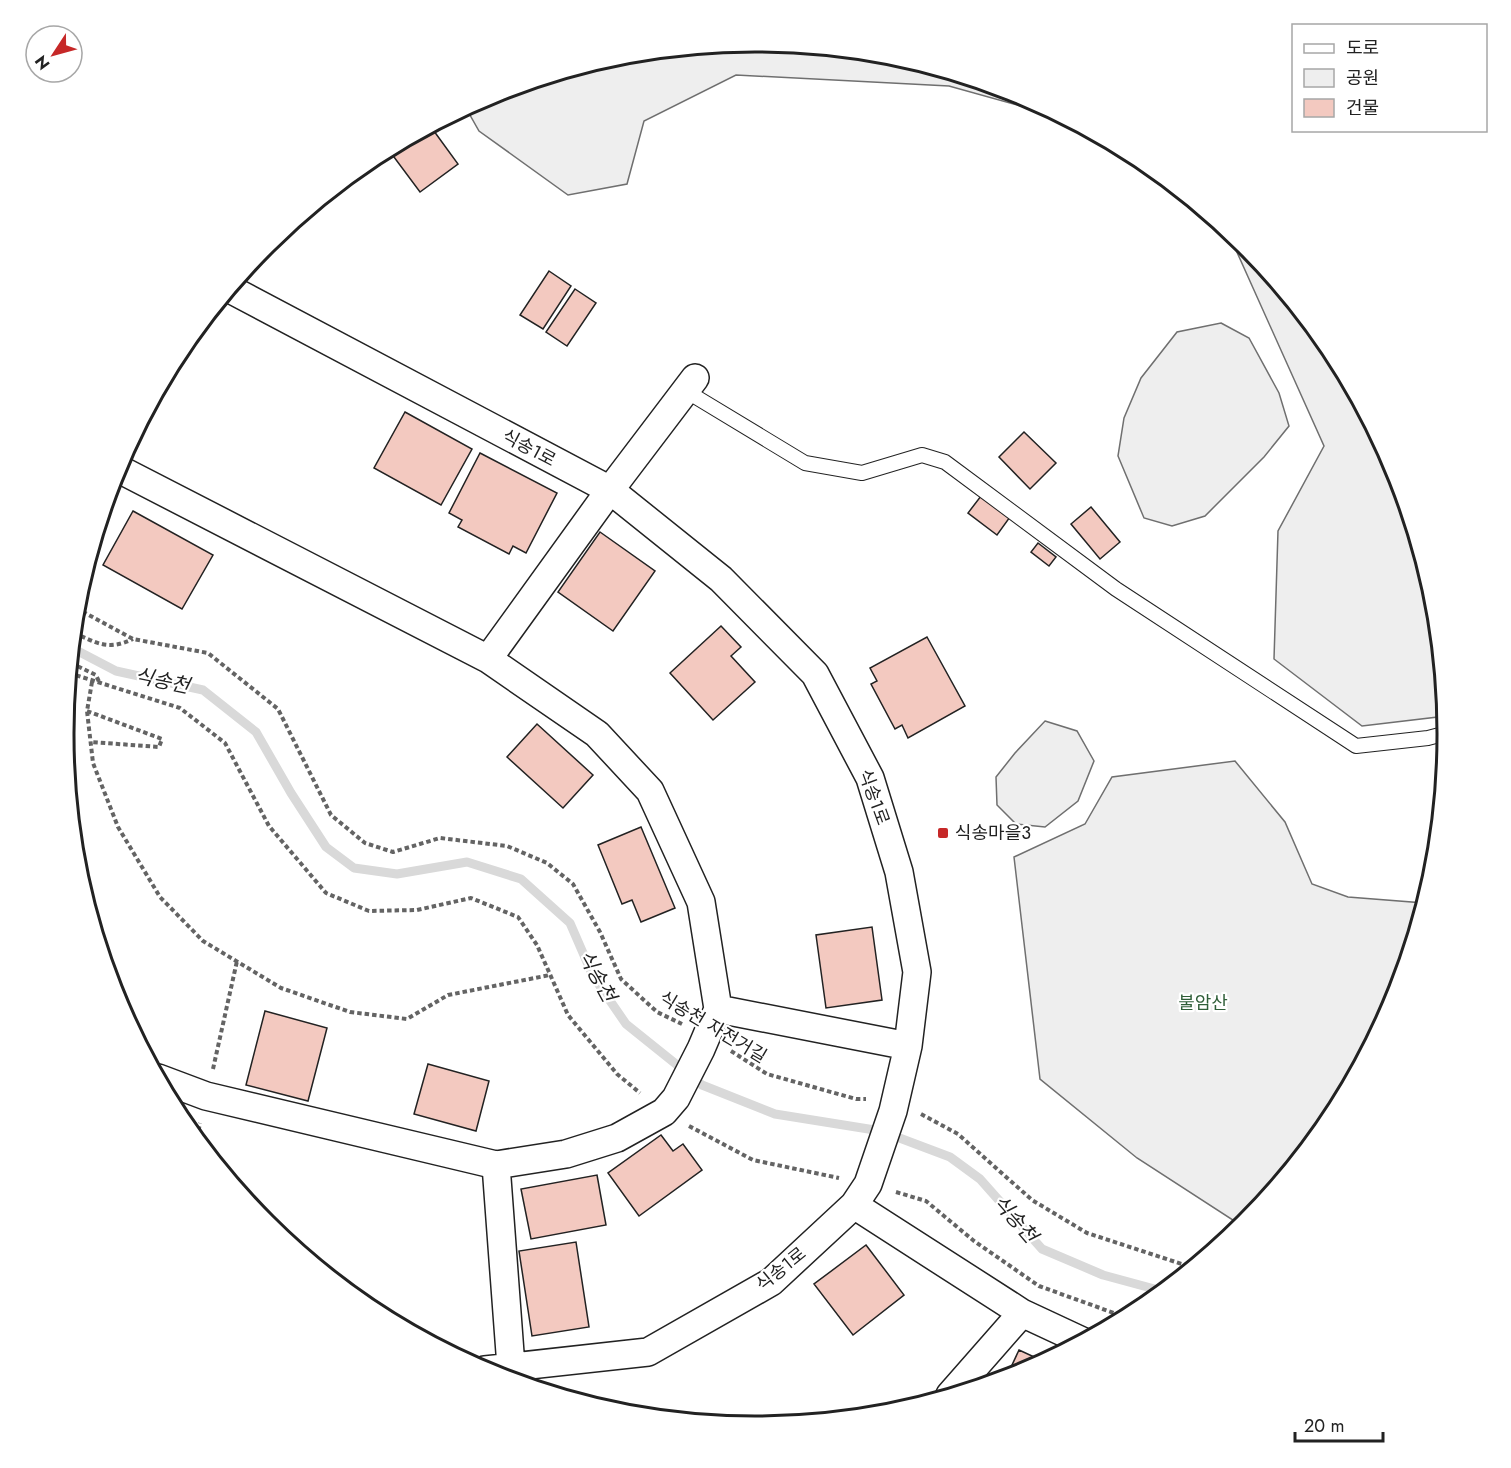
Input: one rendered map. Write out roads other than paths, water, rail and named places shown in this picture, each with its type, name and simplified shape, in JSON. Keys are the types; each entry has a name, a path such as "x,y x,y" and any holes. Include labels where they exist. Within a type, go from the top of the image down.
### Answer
{"street":[{"name":"식송1로","path":"237,293 610,490 721,579 815,674 870,778 899,872 917,972 908,1046 895,1106 865,1185 771,1282 648,1352 515,1371"},
{"path":"488,659 610,490 691,384"},
{"path":"126,473 488,659 597,734 650,791 701,902 718,1009 704,1043 670,1105 617,1137 566,1154 496,1165 206,1096 170,1082"},
{"path":"718,1009 908,1046"},
{"path":"496,1165 503,1367"},
{"path":"865,1185 1022,1313 1073,1337"},
{"path":"960,1384 1022,1313"}],"lane":[{"path":"691,384 806,463 861,473 922,455 945,462 1116,589 1356,746 1437,736"}],"waterway":[{"name":"식송천","path":"79,652 116,671 203,690 256,732 291,793 326,847 354,868 397,874 467,862 521,879 570,923 593,976 626,1024 702,1085 775,1114 881,1131 950,1157 980,1179 1042,1249 1103,1275 1152,1288"}],"place":[{"name":"식송마을3","path":"943,833"}],"park label":[{"name":"불암산","path":"1203,1003"}]}
